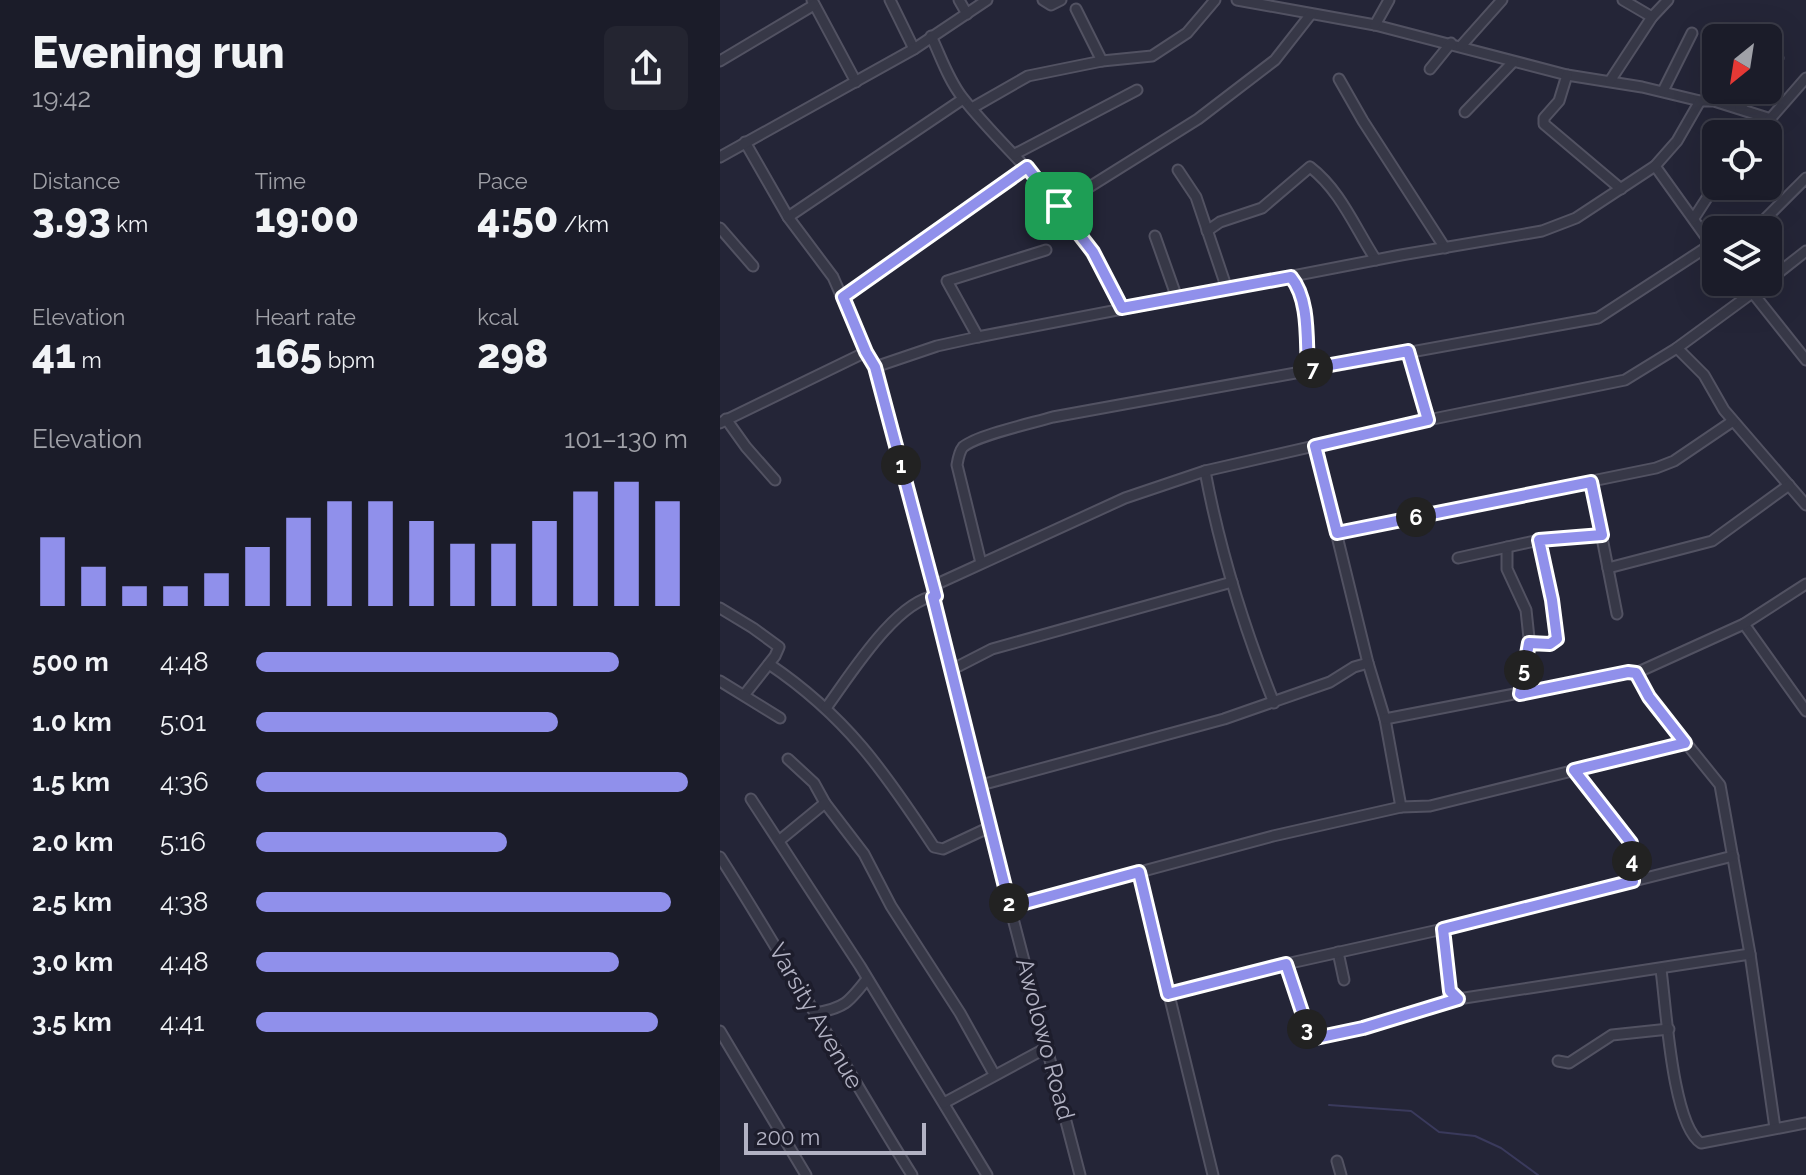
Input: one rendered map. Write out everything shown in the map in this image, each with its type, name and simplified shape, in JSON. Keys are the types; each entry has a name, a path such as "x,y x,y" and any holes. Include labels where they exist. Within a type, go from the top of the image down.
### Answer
{"street":[{"path":"890,0 914,49"},
{"path":"959,0 967,14"},
{"path":"720,157 914,49 987,0"},
{"path":"1043,0 1051,5 1061,0"},
{"path":"972,108 1028,76 1102,61 1152,56 1187,33 1215,0"},
{"path":"1237,0 1256,1 1375,25 1567,75 1663,91 1700,101 1714,101 1771,119 1806,78"},
{"path":"1375,25 1389,0"},
{"path":"1430,69 1502,0"},
{"path":"1623,0 1652,17"},
{"path":"1610,81 1652,17 1668,0"},
{"path":"720,61 813,2 856,82"},
{"path":"1076,9 1102,61"},
{"path":"1059,206 1198,119 1275,60 1311,14"},
{"path":"1663,91 1692,33"},
{"path":"931,36 951,81 963,99 1059,206 1093,252 1122,308"},
{"path":"1465,112 1513,62"},
{"path":"1567,75 1559,101 1544,118 1544,124 1621,189"},
{"path":"1339,79 1445,248"},
{"path":"1015,154 1137,90"},
{"path":"788,217 963,99"},
{"path":"875,367 937,346 978,337 1542,231 1576,218 1655,166 1686,128 1700,101"},
{"path":"1740,108 1743,104"},
{"name":"Awolowo Road","path":"745,142 788,217 827,267 875,367 936,596 933,597 990,827 1080,1175"},
{"path":"1655,166 1702,231"},
{"path":"843,297 1027,167"},
{"path":"1207,231 1229,218 1262,208 1310,167 1345,205 1354,226 1376,260"},
{"path":"1178,170 1196,197 1227,289"},
{"path":"1768,216 1806,178"},
{"path":"1694,218 1706,200"},
{"path":"721,230 753,266"},
{"path":"1155,236 1177,298"},
{"path":"978,337 947,281 1046,250"},
{"path":"1782,271 1806,251"},
{"path":"981,563 957,465 963,447 979,439 1053,417 1598,318 1702,255"},
{"path":"1294,280 1303,309 1308,369"},
{"path":"826,708 893,622 925,597 936,596 937,584 1125,498 1205,471 1428,420 1613,384 1677,348 1749,296"},
{"path":"1755,296 1806,360"},
{"path":"1677,348 1704,375 1733,421 1806,505"},
{"path":"1408,351 1428,420"},
{"path":"775,480 723,421 866,352"},
{"path":"1337,533 1656,468 1674,461 1733,421"},
{"path":"1315,446 1368,663 1385,719 1401,807"},
{"path":"1205,471 1232,582 1274,703"},
{"path":"1591,482 1617,614"},
{"path":"1608,568 1712,541 1789,485"},
{"path":"1458,558 1539,540 1602,535"},
{"path":"1529,643 1550,644 1557,639 1539,540"},
{"path":"1507,547 1507,569 1526,610 1529,643 1520,694"},
{"path":"951,670 992,649 1232,582"},
{"path":"1385,719 1628,672 1636,673 1744,624 1806,584"},
{"path":"720,608 777,644 777,652 745,694"},
{"path":"1744,624 1806,711"},
{"path":"981,785 1169,736 1274,703 1330,682 1354,667 1368,663"},
{"path":"769,664 826,708 868,751 934,847 943,849 990,827"},
{"path":"1636,673 1649,697 1720,785 1750,954 1775,1128"},
{"path":"720,681 780,718"},
{"path":"1010,907 1273,836 1401,807 1430,806 1685,743"},
{"path":"788,759 814,783 825,803 864,854 891,906 960,1013 994,1074"},
{"path":"1574,770 1631,843 1633,881"},
{"path":"751,799 780,840 987,1175"},
{"path":"780,840 825,803"},
{"path":"1168,994 1733,856"},
{"name":"Varsity Avenue","path":"720,857 815,1013 847,1073 912,1175"},
{"path":"1139,872 1213,1175"},
{"path":"1443,929 1450,991 1445,1003"},
{"path":"1338,952 1344,980"},
{"path":"1286,964 1311,1039 1363,1028 1458,999 1750,954"},
{"path":"1661,970 1679,1107 1694,1138 1701,1143 1806,1123"},
{"path":"815,1013 839,1009 847,1004 867,979"},
{"path":"1450,991 1458,999"},
{"path":"1558,1061 1569,1063 1612,1035 1669,1029"},
{"path":"720,1031 806,1175"},
{"path":"944,1103 1048,1047"},
{"path":"1337,1161 1341,1175"}],"waterway":[{"path":"1329,1105 1411,1111 1439,1132 1475,1136 1501,1148 1538,1175"}],"route":[{"path":"1027,167 1059,206 1093,252 1122,308 1291,277 1303,309 1308,369 1408,351 1428,420 1315,446 1337,533 1591,482 1602,535 1539,540 1557,639 1550,644 1529,643 1520,694 1628,672 1636,673 1649,697 1685,743 1574,770 1631,843 1633,881 1443,929 1450,991 1458,999 1363,1028 1311,1039 1286,964 1168,994 1139,872 1010,907 933,597 936,596 875,367 843,297 1027,167"}]}
